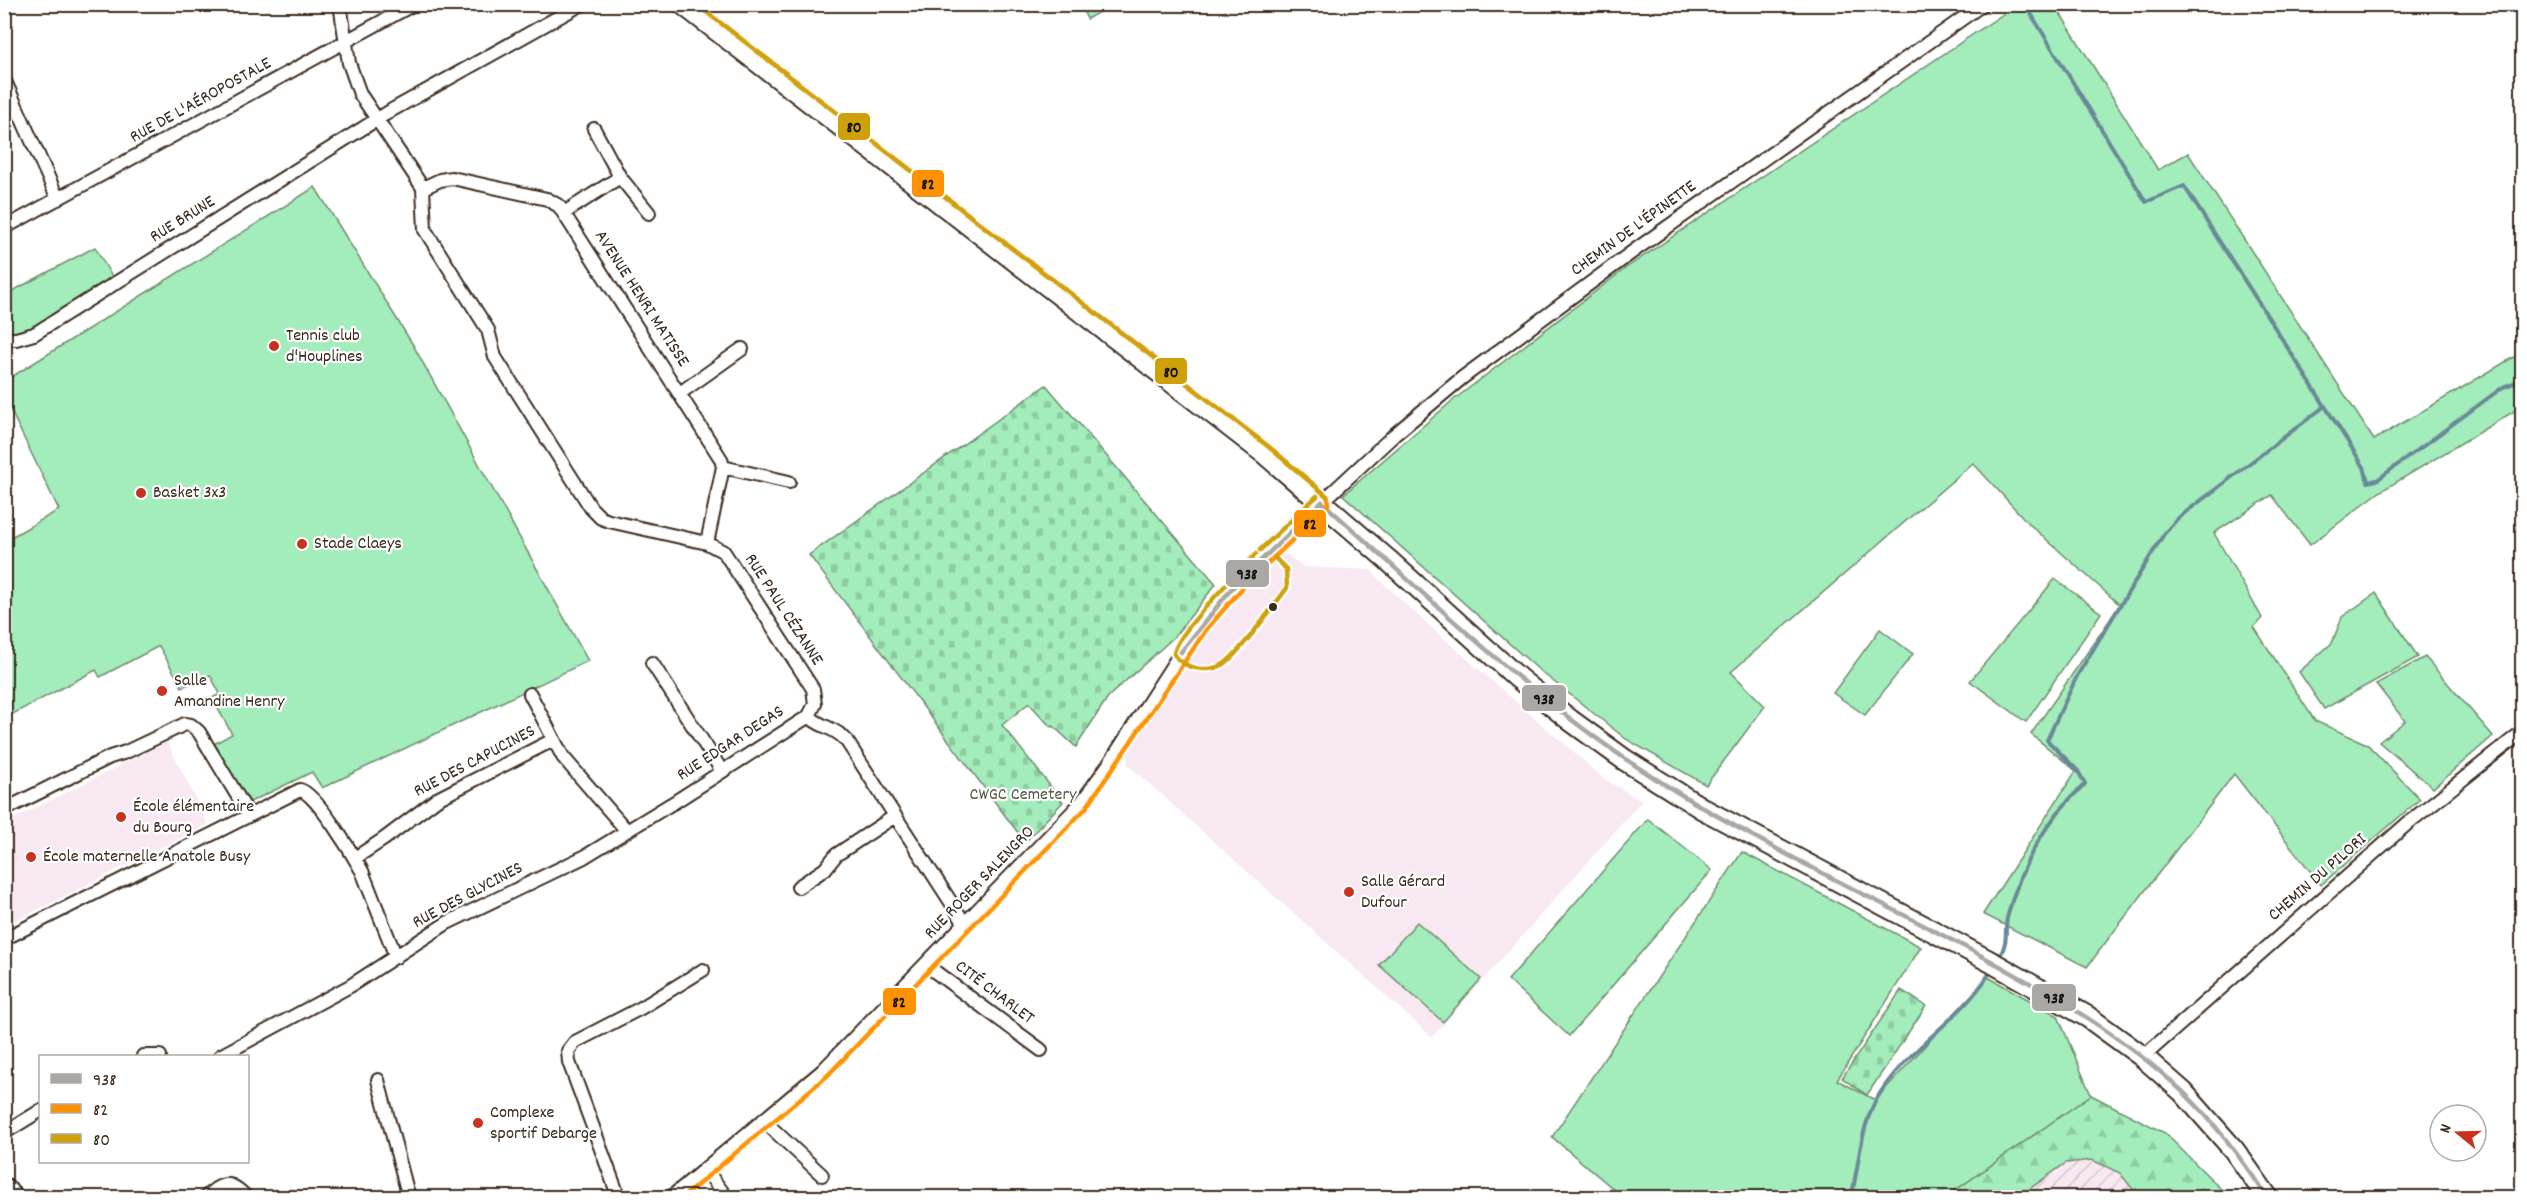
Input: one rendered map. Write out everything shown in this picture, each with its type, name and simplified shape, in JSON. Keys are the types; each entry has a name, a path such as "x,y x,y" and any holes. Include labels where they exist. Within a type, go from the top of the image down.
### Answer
{"main road":[{"path":"683,4 1264,453 1518,678 1570,720 1625,760 1704,808 2088,1017 2143,1057 2199,1108 2234,1150 2268,1197"},
{"path":"4,1186 16,1197"}],"street":[{"path":"340,4 345,43 356,86 423,188"},
{"name":"RUE DE L'AÉROPOSTALE","path":"4,228 414,4"},
{"name":"RUE BRUNE","path":"4,339 16,339 34,334 434,84 582,4"},
{"name":"CHEMIN DE L'ÉPINETTE","path":"1322,502 1394,435 1462,378 1645,243 1983,4"},
{"path":"4,79 58,199"},
{"path":"594,129 620,177 649,213"},
{"path":"564,213 620,177"},
{"name":"AVENUE HENRI MATISSE","path":"423,188 447,178 459,179 547,199 559,206 718,453 723,467"},
{"name":"RUE PAUL CÉZANNE","path":"423,188 423,216 428,235 488,330 495,357 591,508 601,518 617,524 707,543 719,548 728,557 813,689 815,704 809,716"},
{"path":"680,393 742,349"},
{"path":"707,543 723,467 789,482"},
{"name":"RUE ROGER SALENGRO","path":"670,1197 822,1071 1089,793 1181,652 1217,605 1249,570 1322,502"},
{"path":"652,663 722,771"},
{"path":"530,694 553,740 575,774 627,831"},
{"path":"809,716 817,723 837,730 846,740 965,924"},
{"name":"RUE EDGAR DEGAS","path":"672,804 809,716"},
{"path":"4,810 110,757 126,752 185,724 191,725 199,732 249,816"},
{"name":"CHEMIN DU PILORI","path":"2143,1057 2408,823 2523,732"},
{"name":"RUE DES CAPUCINES","path":"355,858 437,799 553,740"},
{"path":"4,939 293,792 306,791 312,795 355,858 396,957"},
{"name":"RUE DES GLYCINES","path":"222,1055 350,986 447,923 563,868 672,804"},
{"path":"798,887 825,869 836,855 895,816"},
{"name":"CITÉ CHARLET","path":"926,965 1041,1050"},
{"path":"619,1197 569,1062 568,1051 579,1039 641,1008 703,970"},
{"path":"378,1080 409,1197"},
{"path":"4,1133 39,1112"},
{"path":"764,1121 822,1175"},
{"path":"705,1169 727,1197"},
{"path":"205,1197 216,1188 227,1184 238,1188 247,1197"}],"shaded area":[{"path":"1284,553 1304,567 1370,570 1407,606 1604,779 1642,801 1432,1037 1128,765 1128,749 1199,637 1251,577"},
{"name":"École élémentaire du Bourg","path":"167,742 208,824 5,926 5,823"},
{"path":"2091,1095 2206,1198 1946,1198"}],"green space":[{"path":"2018,4 2055,5 2158,170 2188,153 2374,440 2522,352 2522,419 2516,410 2378,493 2310,545 2272,495 2214,533 2262,618 2254,627 2315,721 2367,744 2420,799 2321,885 2234,774 2087,967 1983,914 2076,771 2031,734 2120,605 2029,524 1973,463 1731,672 1765,706 1706,785 1626,739 1539,670 1343,495 1452,401 1626,268"},
{"path":"1080,5 1111,5 1087,19"},
{"path":"315,187 413,345 588,661 322,788 312,772 248,803 212,745 232,734 212,698 220,694 210,675 182,687 159,646 100,677 96,670 5,718 4,541 59,510 5,399 5,381"},
{"path":"95,247 112,277 31,328 14,333 6,331 5,295"},
{"name":"CWGC Cemetery","path":"1046,385 1216,584 1174,637 1108,697 1076,747 1053,726 1051,727 1029,703 1002,725 1063,802 1025,842 809,555"},
{"path":"2055,579 2101,613 2026,722 1970,681"},
{"path":"2376,593 2418,657 2324,709 2299,672 2332,643 2342,617"},
{"path":"1880,629 1913,654 1865,715 1833,693"},
{"path":"2425,657 2493,736 2433,788 2379,742 2405,721 2376,684"},
{"path":"1648,819 1712,870 1569,1036 1508,980"},
{"path":"1742,852 1921,947 1837,1080 1875,1100 1988,977 2058,1016 2091,1095 1946,1197 1623,1197 1552,1137"},
{"path":"1417,922 1481,979 1443,1022 1379,965"},
{"path":"1901,990 1926,1006 1867,1095 1842,1078"},
{"path":"2091,1095 2165,1133 2229,1197 2139,1197 2120,1173 2092,1160 2066,1163 2018,1197 1946,1197"}],"waterway":[{"path":"2025,4 2146,202 2184,186 2364,467 2368,482 2377,480 2503,387 2522,380"},
{"path":"2001,954 2006,939 2007,918 2027,862 2057,813 2085,784 2078,771 2047,740 2078,674 2164,534 2178,518 2325,406"},
{"path":"1851,1198 1866,1123 1876,1100 1901,1066 1963,1007 1989,974"}],"transit line":[{"name":"82","path":"682,1198 827,1076 1086,808 1206,630 1245,585 1327,507 1329,502 1327,496 1269,447 696,4"},
{"name":"80","path":"696,4 1269,447 1327,496"},
{"name":"80","path":"1260,550 1317,496"},
{"name":"938","path":"1322,502 1483,647 1611,749 1735,826 2033,985 2085,1017 2135,1052 2182,1091 2206,1115 2268,1198"},
{"name":"938","path":"1181,652 1232,588 1322,502"},
{"name":"80","path":"1256,554 1209,603 1177,645 1174,654 1184,664 1204,669 1218,667 1230,659 1247,640 1287,588 1286,569 1274,557"}],"place":[{"name":"Tennis club d'Houplines","path":"274,346"},
{"name":"Basket 3x3","path":"141,493"},
{"name":"Stade Claeys","path":"302,544"},
{"name":"Salle Amandine Henry","path":"162,691"},
{"name":"École élémentaire du Bourg","path":"121,817"},
{"name":"École maternelle Anatole Busy","path":"31,857"},
{"name":"Salle Gérard Dufour","path":"1349,892"},
{"name":"Complexe sportif Debarge","path":"478,1123"}]}
